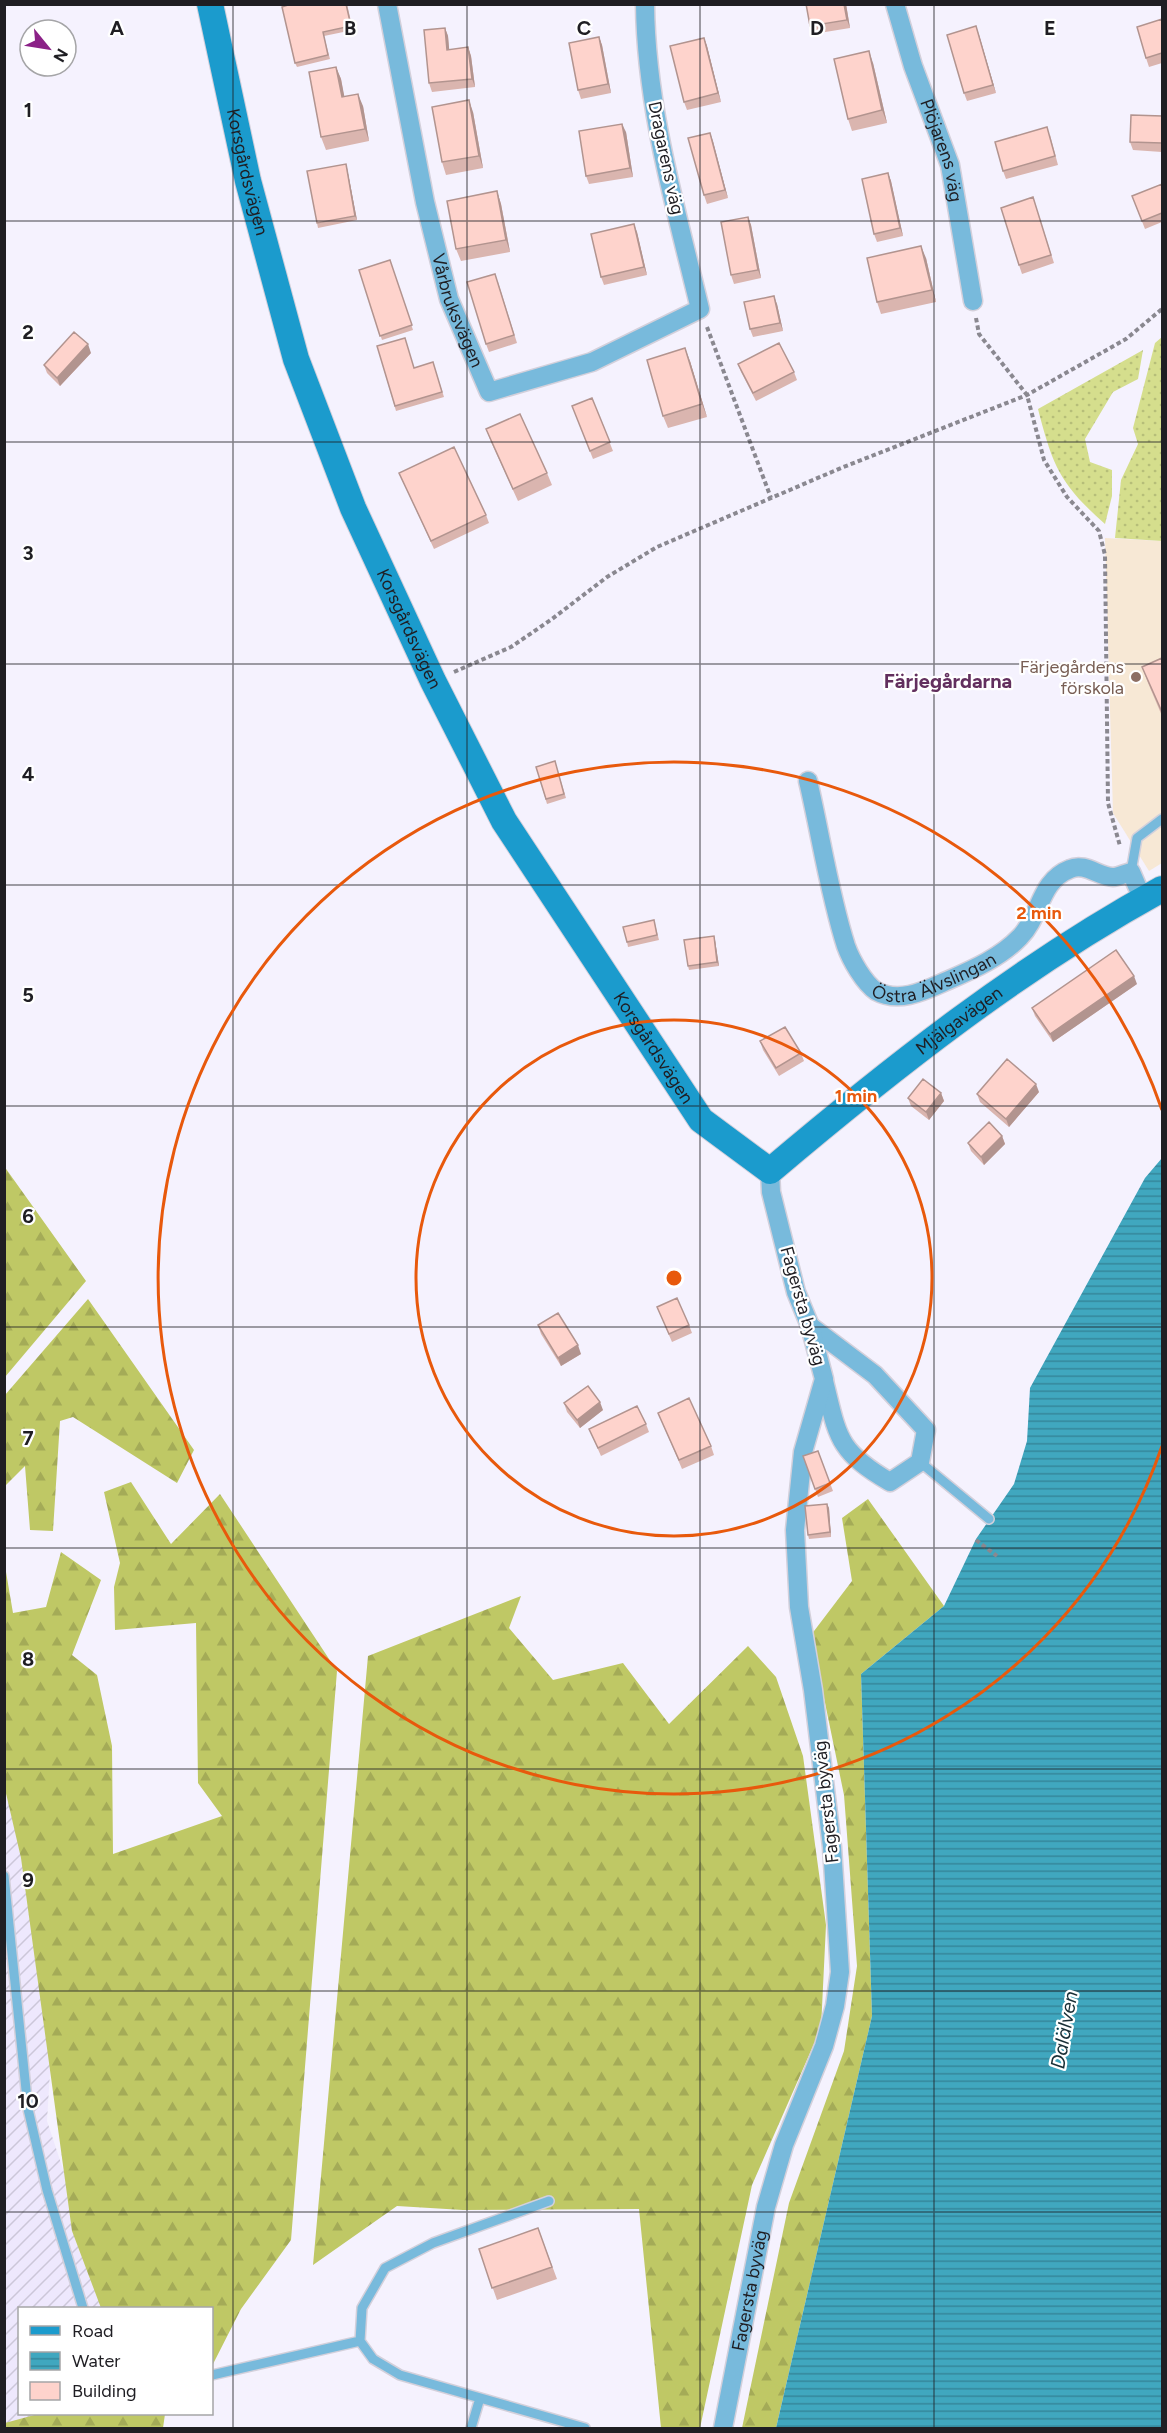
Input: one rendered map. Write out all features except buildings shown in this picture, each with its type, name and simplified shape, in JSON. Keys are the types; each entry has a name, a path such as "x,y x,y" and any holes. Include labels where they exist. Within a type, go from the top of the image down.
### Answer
{"street":[{"name":"Korsgårdsvägen","path":"210,4 248,181 296,359 353,508 433,681 504,821 701,1120 770,1171"},
{"name":"Vårbruksvägen","path":"387,4 425,202 449,299 489,392 592,362 700,309"},
{"name":"Dragarens väg","path":"645,4 646,54 668,174 700,309"},
{"name":"Plöjarens väg","path":"895,4 913,66 950,165 973,301"},
{"name":"Östra Älvslingan","path":"808,781 847,948 866,981 876,991 889,996 906,996 926,990 984,964 1020,938 1055,876 1072,867 1091,869 1113,877 1131,872"},
{"path":"1131,872 1153,895"},
{"name":"Mjälgavägen","path":"770,1171 872,1084 1022,974 1153,895"},
{"name":"Fagersta byväg","path":"723,2428 766,2207 784,2145 824,2046 835,2006 840,1972 832,1846 813,1690 799,1607 795,1530 803,1452 824,1379 810,1326 796,1292 771,1192 770,1171"},
{"path":"810,1326 875,1374 926,1430 920,1462 890,1482 861,1465 837,1435 824,1379"}],"lane":[{"path":"1131,872 1137,838 1162,819"},
{"path":"920,1462 989,1519"},
{"path":"4,1876 28,2109 47,2190 83,2307"},
{"path":"549,2201 433,2243 385,2268 362,2308 360,2341 373,2359 400,2375 585,2428"},
{"path":"213,2375 360,2341"},
{"path":"471,2428 480,2398"}],"path":[{"path":"973,301 979,334 1027,395 1044,460 1067,497 1099,531 1105,555 1108,803 1119,843 1131,872"},
{"path":"700,309 771,498"},
{"path":"433,681 511,647 607,577 657,547 771,498 1027,395 1126,339 1162,309"},
{"path":"976,1539 997,1556"}],"shaded area":[{"name":"Färjegårdens förskola","path":"1105,538 1162,541 1162,863 1149,871 1113,813"},
{"path":"4,1760 56,1974 47,2121 109,2307 18,2307 18,2415 55,2415 19,2428 4,2428"}],"green space":[{"path":"1162,337 1162,541 1115,538 1121,480 1138,444 1133,428 1155,343"},
{"path":"1143,350 1138,379 1113,392 1085,439 1090,462 1112,470 1112,496 1105,524 1078,497 1060,473 1048,446 1038,409"},
{"path":"4,1166 86,1281 5,1377 4,1377"},
{"path":"88,1299 194,1450 177,1483 73,1417 60,1421 53,1531 30,1530 25,1466 5,1486 5,1395"},
{"path":"131,1482 171,1544 220,1494 337,1671 291,2240 241,2309 213,2364 213,2307 101,2307 72,2231 21,1858 5,1789 5,1566 13,1613 46,1607 61,1552 101,1580 72,1655 97,1675 112,1746 113,1854 222,1816 198,1783 196,1623 115,1630 114,1587 120,1563 104,1492"},
{"path":"868,1499 944,1606 861,1674 872,2016 776,2428 742,2428 789,2203 844,2051 857,1966 844,1795 811,1635 852,1581 842,1518"},
{"path":"521,1596 509,1628 553,1680 623,1663 669,1724 748,1646 776,1677 803,1756 826,1925 821,2028 752,2185 700,2428 661,2428 639,2209 463,2210 397,2206 313,2265 368,1656"},
{"path":"34,2415 165,2415 163,2428 5,2428 5,2423"}],"water":[{"name":"Dalälven","path":"1162,1158 1162,2428 776,2428 872,2016 861,1674 944,1606 976,1539 1014,1484 1027,1441 1030,1388 1145,1178"}],"place":[{"name":"Färjegårdens förskola","path":"1136,677"}],"district":[{"name":"Färjegårdarna","path":"948,681"}]}
